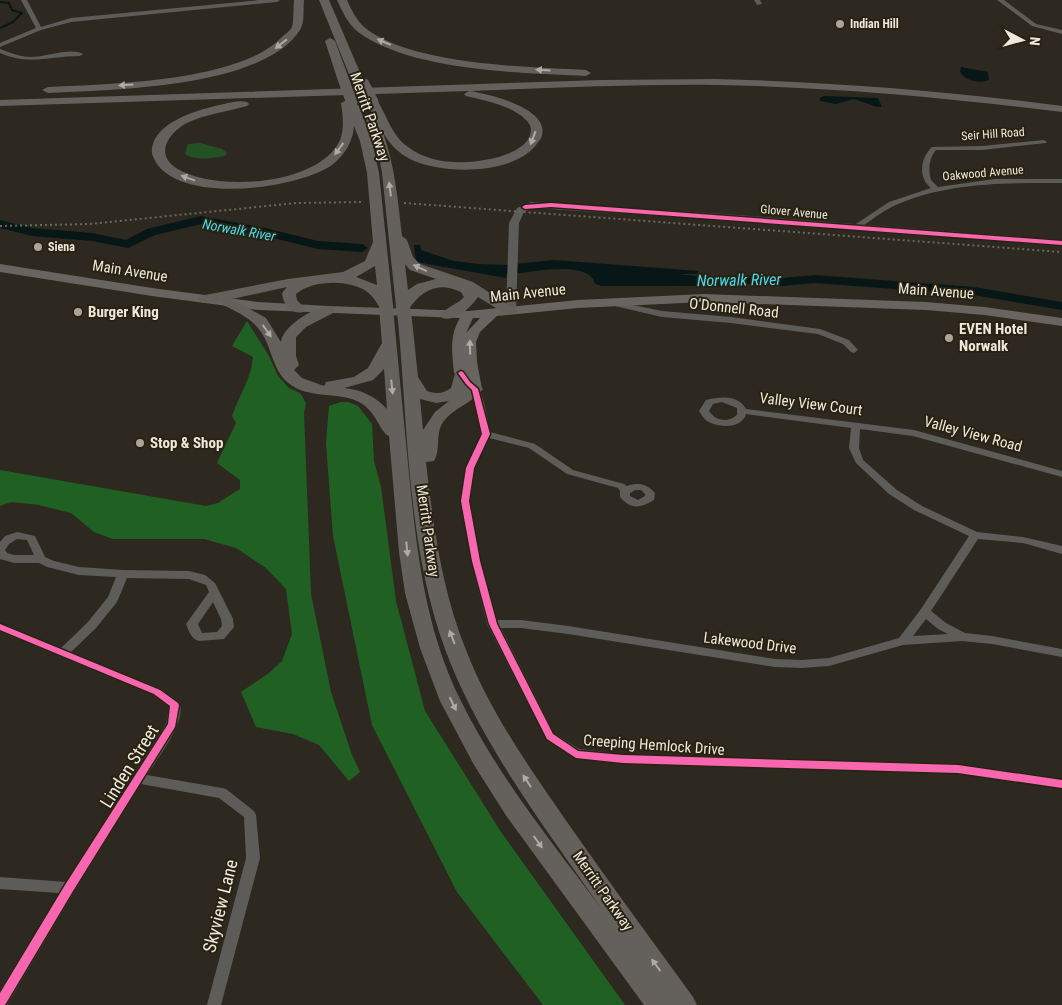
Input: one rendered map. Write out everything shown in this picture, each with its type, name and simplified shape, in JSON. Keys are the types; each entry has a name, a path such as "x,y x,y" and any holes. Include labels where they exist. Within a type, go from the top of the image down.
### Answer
{"highway":[{"name":"Merritt Parkway","path":"319,0 353,67 372,162 408,552 414,593 430,648 450,701 482,759 515,810 659,1005"},
{"name":"Merritt Parkway","path":"319,0 343,84 360,96 386,162 411,376 424,512 432,569 446,623 468,680 494,729 588,871 684,1005"},
{"path":"342,0 355,24 371,36 401,49 433,57 484,65 544,70 895,86 1062,105"},
{"path":"0,93 164,82 226,70 262,56 284,42 298,24 301,11 299,1"},
{"path":"0,99 603,79 731,78"},
{"path":"0,103 634,82 797,84 930,93 1062,109"},
{"path":"0,108 684,84 797,84"},
{"path":"360,96 385,124 402,149 416,157 434,163 467,165 501,160 525,150 535,138 536,131 532,120 520,109 506,102 466,94 404,94"},
{"path":"360,96 344,142 338,153 321,166 290,179 252,185 207,183 176,173 165,166 158,154 160,142 170,130 186,120 208,111 260,102 360,96"},
{"path":"393,221 407,258 411,263 425,271 468,285 511,311"},
{"path":"205,299 357,272 372,262 379,234"},
{"path":"298,309 288,298 292,289 305,283 344,280 370,286 379,294 386,321 383,360 377,370 358,381 328,385 302,378 292,369 288,356 289,336 301,324 328,310"},
{"path":"404,314 409,296 417,289 429,284 452,283 467,289 471,297 469,302 447,315"},
{"path":"228,302 252,314 264,325 276,344 284,367 296,381 308,386 359,395 381,409 399,451"},
{"path":"411,376 421,394 439,399 448,397 459,390 461,373"},
{"path":"424,512 429,492 429,432 439,416 453,406 477,397"}],"main road":[{"name":"Main Avenue","path":"0,268 205,299 298,309 469,315 608,302 704,298 856,302 969,309 1062,322"},
{"path":"477,397 469,347 470,338 476,329 493,313"},
{"path":"461,373 457,339 460,327 469,315"}],"street":[{"path":"24,0 39,29"},
{"path":"193,0 197,8"},
{"path":"0,45 39,29 71,20 277,0"},
{"path":"1000,0 1036,25 1062,32"},
{"path":"0,51 10,56 28,60 80,54"},
{"name":"Seir Hill Road","path":"936,189 929,183 926,177 928,156 934,148 982,148 1044,142"},
{"name":"Oakwood Avenue","path":"936,189 1007,180 1062,181"},
{"path":"854,228 892,204 936,189"},
{"name":"Glover Avenue","path":"511,311 515,218 520,210 531,205 1062,243"},
{"name":"O'Donnell Road","path":"608,302 670,315 731,320 820,332 846,342 854,350"},
{"path":"461,373 477,397 486,434 532,446 570,472 621,486 626,490"},
{"name":"Valley View Court","path":"742,411 875,427"},
{"path":"856,426 854,448 858,461 893,492 918,508 975,535 1023,540 1062,550"},
{"name":"Valley View Road","path":"875,427 933,437 1062,474"},
{"name":"Creeping Hemlock Drive","path":"486,434 470,468 465,501 476,561 493,624 550,736 576,754 623,760 958,769 1062,784"},
{"path":"903,641 925,612 975,535"},
{"path":"41,558 51,564 79,571 189,575 210,582 214,593"},
{"path":"62,654 92,625 113,600 123,574"},
{"path":"925,612 942,626 962,637 992,640 1062,653"},
{"name":"Lakewood Drive","path":"493,624 521,624 568,630 775,663 802,664 829,662 903,641 962,637"},
{"name":"Linden Street","path":"0,627 157,692 175,705 172,725 69,888 0,1003"},
{"name":"Skyview Lane","path":"139,779 222,793 250,816 253,858 214,1005"},
{"path":"0,883 69,888"}],"green space":[{"path":"200,143 222,149 227,153 225,156 215,158 194,158 185,154 188,144"},
{"path":"247,321 269,356 278,376 289,388 300,393 306,403 304,413 311,594 331,692 352,755 360,772 349,781 319,745 293,734 256,727 241,692 269,673 282,661 292,634 286,589 266,568 236,548 204,539 113,539 94,532 71,513 39,505 11,502 0,506 0,470 206,506 218,503 240,489 240,480 217,463 236,423 232,416 252,365 253,357 232,346"},
{"path":"348,402 358,406 372,424 374,461 381,487 396,601 425,711 501,832 625,1005 543,1005 457,892 372,725 333,536 326,443 329,406"}],"shaded area":[{"path":"961,67 988,72 989,80 981,82 969,80 960,72"},
{"path":"824,96 878,98 882,107 854,99 836,104 820,101 820,98"},
{"path":"414,245 420,245 421,250 454,261 478,264 506,265 554,260 699,271 697,274 676,274 698,280 696,286 602,286 595,284 591,276 582,271 570,269 527,272 506,275 506,278 416,262"}],"waterway":[{"path":"0,2 9,3 12,10 22,13 13,22 0,28"},
{"name":"Norwalk River","path":"0,224 32,232 92,237 128,244 151,232 201,220 265,232 318,245 362,248"},
{"name":"Norwalk River","path":"677,278 719,282 732,279 782,282 815,279 974,291 1062,306"}],"railway":[{"path":"0,226 89,224 297,203 364,202"},
{"path":"404,203 1062,252"}],"cycle path":[{"path":"525,207 551,205 1062,243"},
{"path":"461,373 475,389 486,434 470,468 465,501 476,561 493,624 550,736 576,754 623,759 958,769 1062,784"},
{"path":"0,627 157,692 175,705 172,725 69,888 0,1003"}],"place":[{"name":"Indian Hill","path":"840,24"},
{"name":"Siena","path":"38,247"},
{"name":"Burger King","path":"78,312"},
{"name":"EVEN Hotel Norwalk","path":"949,338"},
{"name":"Stop & Shop","path":"140,443"}]}
